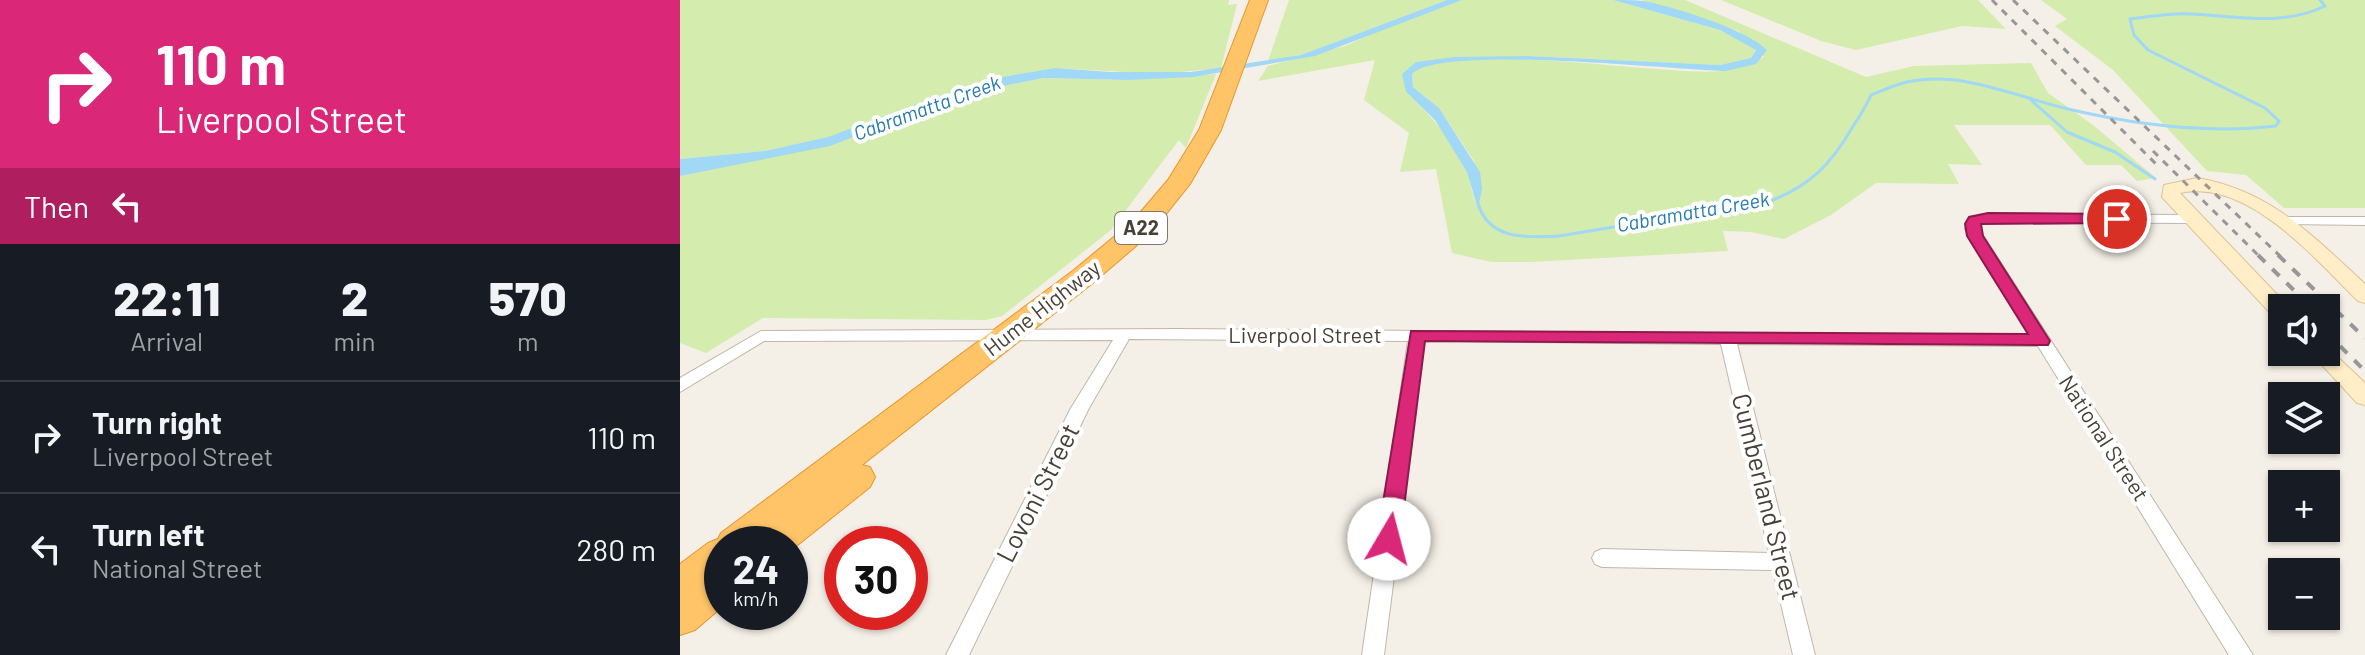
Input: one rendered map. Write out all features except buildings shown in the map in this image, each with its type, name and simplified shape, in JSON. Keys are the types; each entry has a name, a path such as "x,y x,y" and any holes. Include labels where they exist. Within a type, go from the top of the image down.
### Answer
{"highway":[{"name":"Hume Highway","path":"1248,50 1259,0"},
{"name":"Hume Highway","path":"793,526 1023,333 1142,227 1191,165 1236,83 1272,0"},
{"name":"Hume Highway","path":"760,526 1023,333"},
{"path":"680,587 704,568"},
{"path":"680,617 704,598"}],"street":[{"path":"2268,298 2177,201 2189,193 2222,193 2248,198 2282,221 2365,296"},
{"name":"National Street","path":"2192,219 2002,218 1975,220 1972,229 2242,655"},
{"path":"2282,221 2365,221"},
{"name":"Liverpool Street","path":"680,386 761,336 1023,333 2041,341"},
{"name":"Lovoni Street","path":"957,655 1080,408 1124,334"},
{"path":"1373,655 1417,335"},
{"name":"Cumberland Street","path":"1728,339 1804,655"},
{"path":"2335,366 2365,397"},
{"path":"1602,558 1782,562"}],"green space":[{"path":"680,0 1229,0 1228,5 1237,4 1221,68 1160,74 1055,68 1002,77 933,98 829,137 765,151 680,159"},
{"path":"1289,0 1447,0 1301,55 1268,61"},
{"path":"1462,0 1613,0 1720,30 1756,49 1738,31 1642,0 1685,0 1866,77 1914,66 2031,63 2048,93 2093,125 2156,178 2137,181 2121,165 2086,165 2050,125 1954,125 1982,165 1948,164 1959,184 1876,183 1831,215 1784,239 1751,232 1723,231 1728,251 1491,262 1452,253 1436,169 1400,172 1409,133 1364,100 1375,60 1258,81 1268,66 1345,46","holes":["1756,49 1764,57 1728,70 1694,71 1559,61 1468,59 1527,56 1720,65 1751,58","1467,59 1433,64 1412,74 1416,62","1412,74 1413,87 1439,108 1474,161 1478,207 1467,172 1455,149 1406,92"]},
{"path":"1721,0 1978,0 2006,29 1962,26 1856,50 1821,41"},
{"path":"2041,0 2365,0 2365,208 2284,208 2246,175 2207,171 2113,70 2055,26 2067,19"},
{"path":"1216,74 1186,148 1179,140 1111,230 1002,316 986,320 763,318 706,353 680,343 680,176 873,131 957,97 1008,85 1045,78 1123,80"}],"water":[{"path":"1447,0 1462,0 1315,56 1193,77 1127,80 1044,78 957,97 830,146 680,176 680,159 765,151 828,137 933,98 1002,77 1055,68 1191,72 1301,55"},
{"path":"1613,0 1644,1 1691,14 1743,34 1767,50 1756,64 1726,71 1510,60 1432,65 1412,74 1413,87 1439,108 1480,172 1482,189 1478,209 1467,172 1435,120 1406,92 1402,74 1416,62 1455,57 1527,56 1720,65 1751,58 1756,50 1720,30"}],"waterway":[{"name":"Cabramatta Creek","path":"1478,203 1490,224 1510,234 1534,237 1559,236 1770,201 1808,181 1827,163 1871,95 1896,85 1932,79 1991,87 2068,109 2145,124 2224,129 2276,126 2279,121 2265,108 2148,50 2134,35 2130,19 2168,14 2276,18 2325,6 2320,0"},
{"path":"2031,100 2067,132 2115,152 2155,179"}],"railway":[{"path":"1992,0 2156,164"},
{"path":"2013,0 2281,257"},
{"path":"2153,151 2260,257"},
{"path":"2258,255 2298,294"},
{"path":"2278,255 2365,338"},
{"path":"2340,346 2365,371"}],"route":[{"path":"1389,539 1417,335 2041,341 1975,236 1972,229 1975,220 2117,219"}]}
